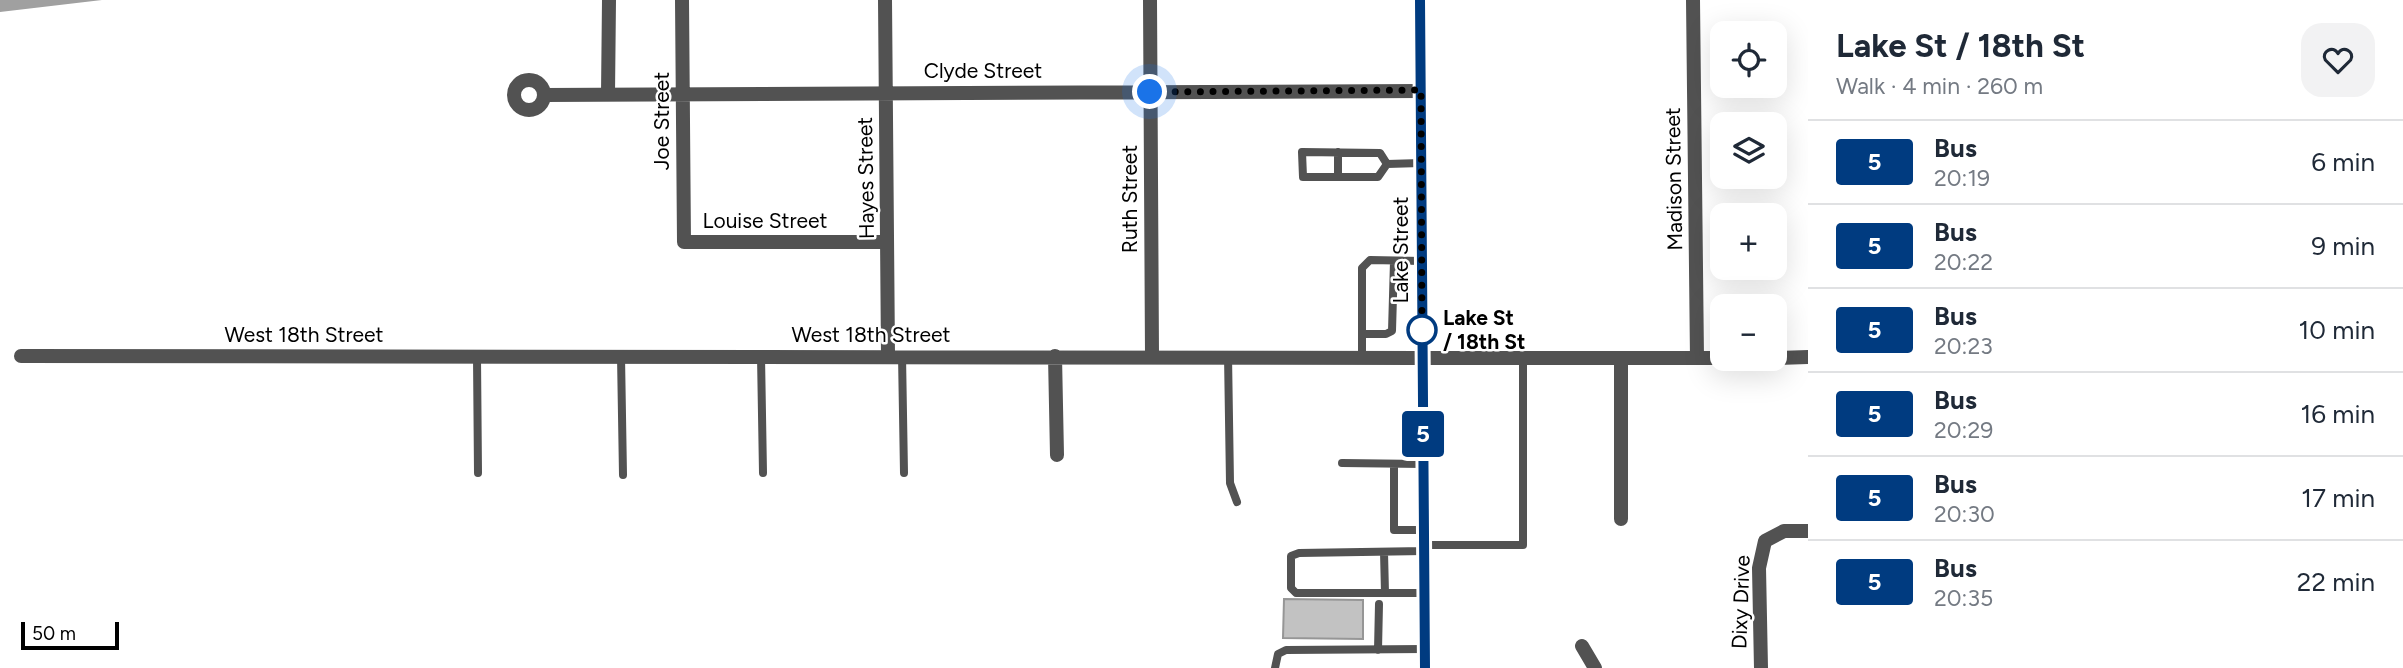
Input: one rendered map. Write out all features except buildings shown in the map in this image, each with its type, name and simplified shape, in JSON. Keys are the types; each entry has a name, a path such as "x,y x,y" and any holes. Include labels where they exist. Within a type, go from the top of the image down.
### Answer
{"street":[{"path":"608,94 609,0"},
{"name":"Joe Street","path":"682,0 684,242"},
{"name":"Hayes Street","path":"885,0 887,242 895,355"},
{"name":"Ruth Street","path":"1150,0 1152,355"},
{"name":"Lake Street","path":"1420,0 1425,668"},
{"name":"Madison Street","path":"1693,0 1697,358"},
{"name":"Clyde Street","path":"544,95 682,92 1421,90"},
{"name":"Louise Street","path":"684,242 887,242"},
{"name":"West 18th Street","path":"20,356 1228,355 1710,358"},
{"path":"1055,356 1057,455"},
{"path":"1787,358 1808,357"},
{"path":"1621,358 1621,519"},
{"name":"Dixy Drive","path":"1760,668 1759,568 1765,541 1784,531 1808,531"},
{"path":"1582,646 1595,668"}],"lane":[{"path":"1302,152 1380,153 1387,164 1378,177 1303,177 1302,152"},
{"path":"1338,152 1338,177"},
{"path":"1387,164 1421,163"},
{"path":"1363,357 1366,279 1362,268 1370,260 1422,261"},
{"path":"1362,334 1386,334 1392,331 1389,279 1394,261"},
{"path":"895,355 904,472"},
{"path":"1228,355 1230,483 1237,502"},
{"path":"477,356 478,473"},
{"path":"621,356 623,475"},
{"path":"761,356 763,473"},
{"path":"1424,593 1296,593 1291,588 1290,562 1292,556 1299,553 1384,552 1424,542 1523,545 1523,358"},
{"path":"1342,463 1423,464"},
{"path":"1394,464 1394,530 1424,542"},
{"path":"1384,552 1385,593"},
{"path":"1378,650 1379,604"},
{"path":"1275,668 1278,654 1286,650 1425,649"}],"shaded area":[{"path":"0,0 102,0 0,12"}],"bus line":[{"name":"5","path":"1420,0 1425,668"}],"place":[{"name":"Lake St / 18th St","path":"1422,330"}],"route":[{"path":"1150,92 1421,90 1422,333 1422,330"}]}
